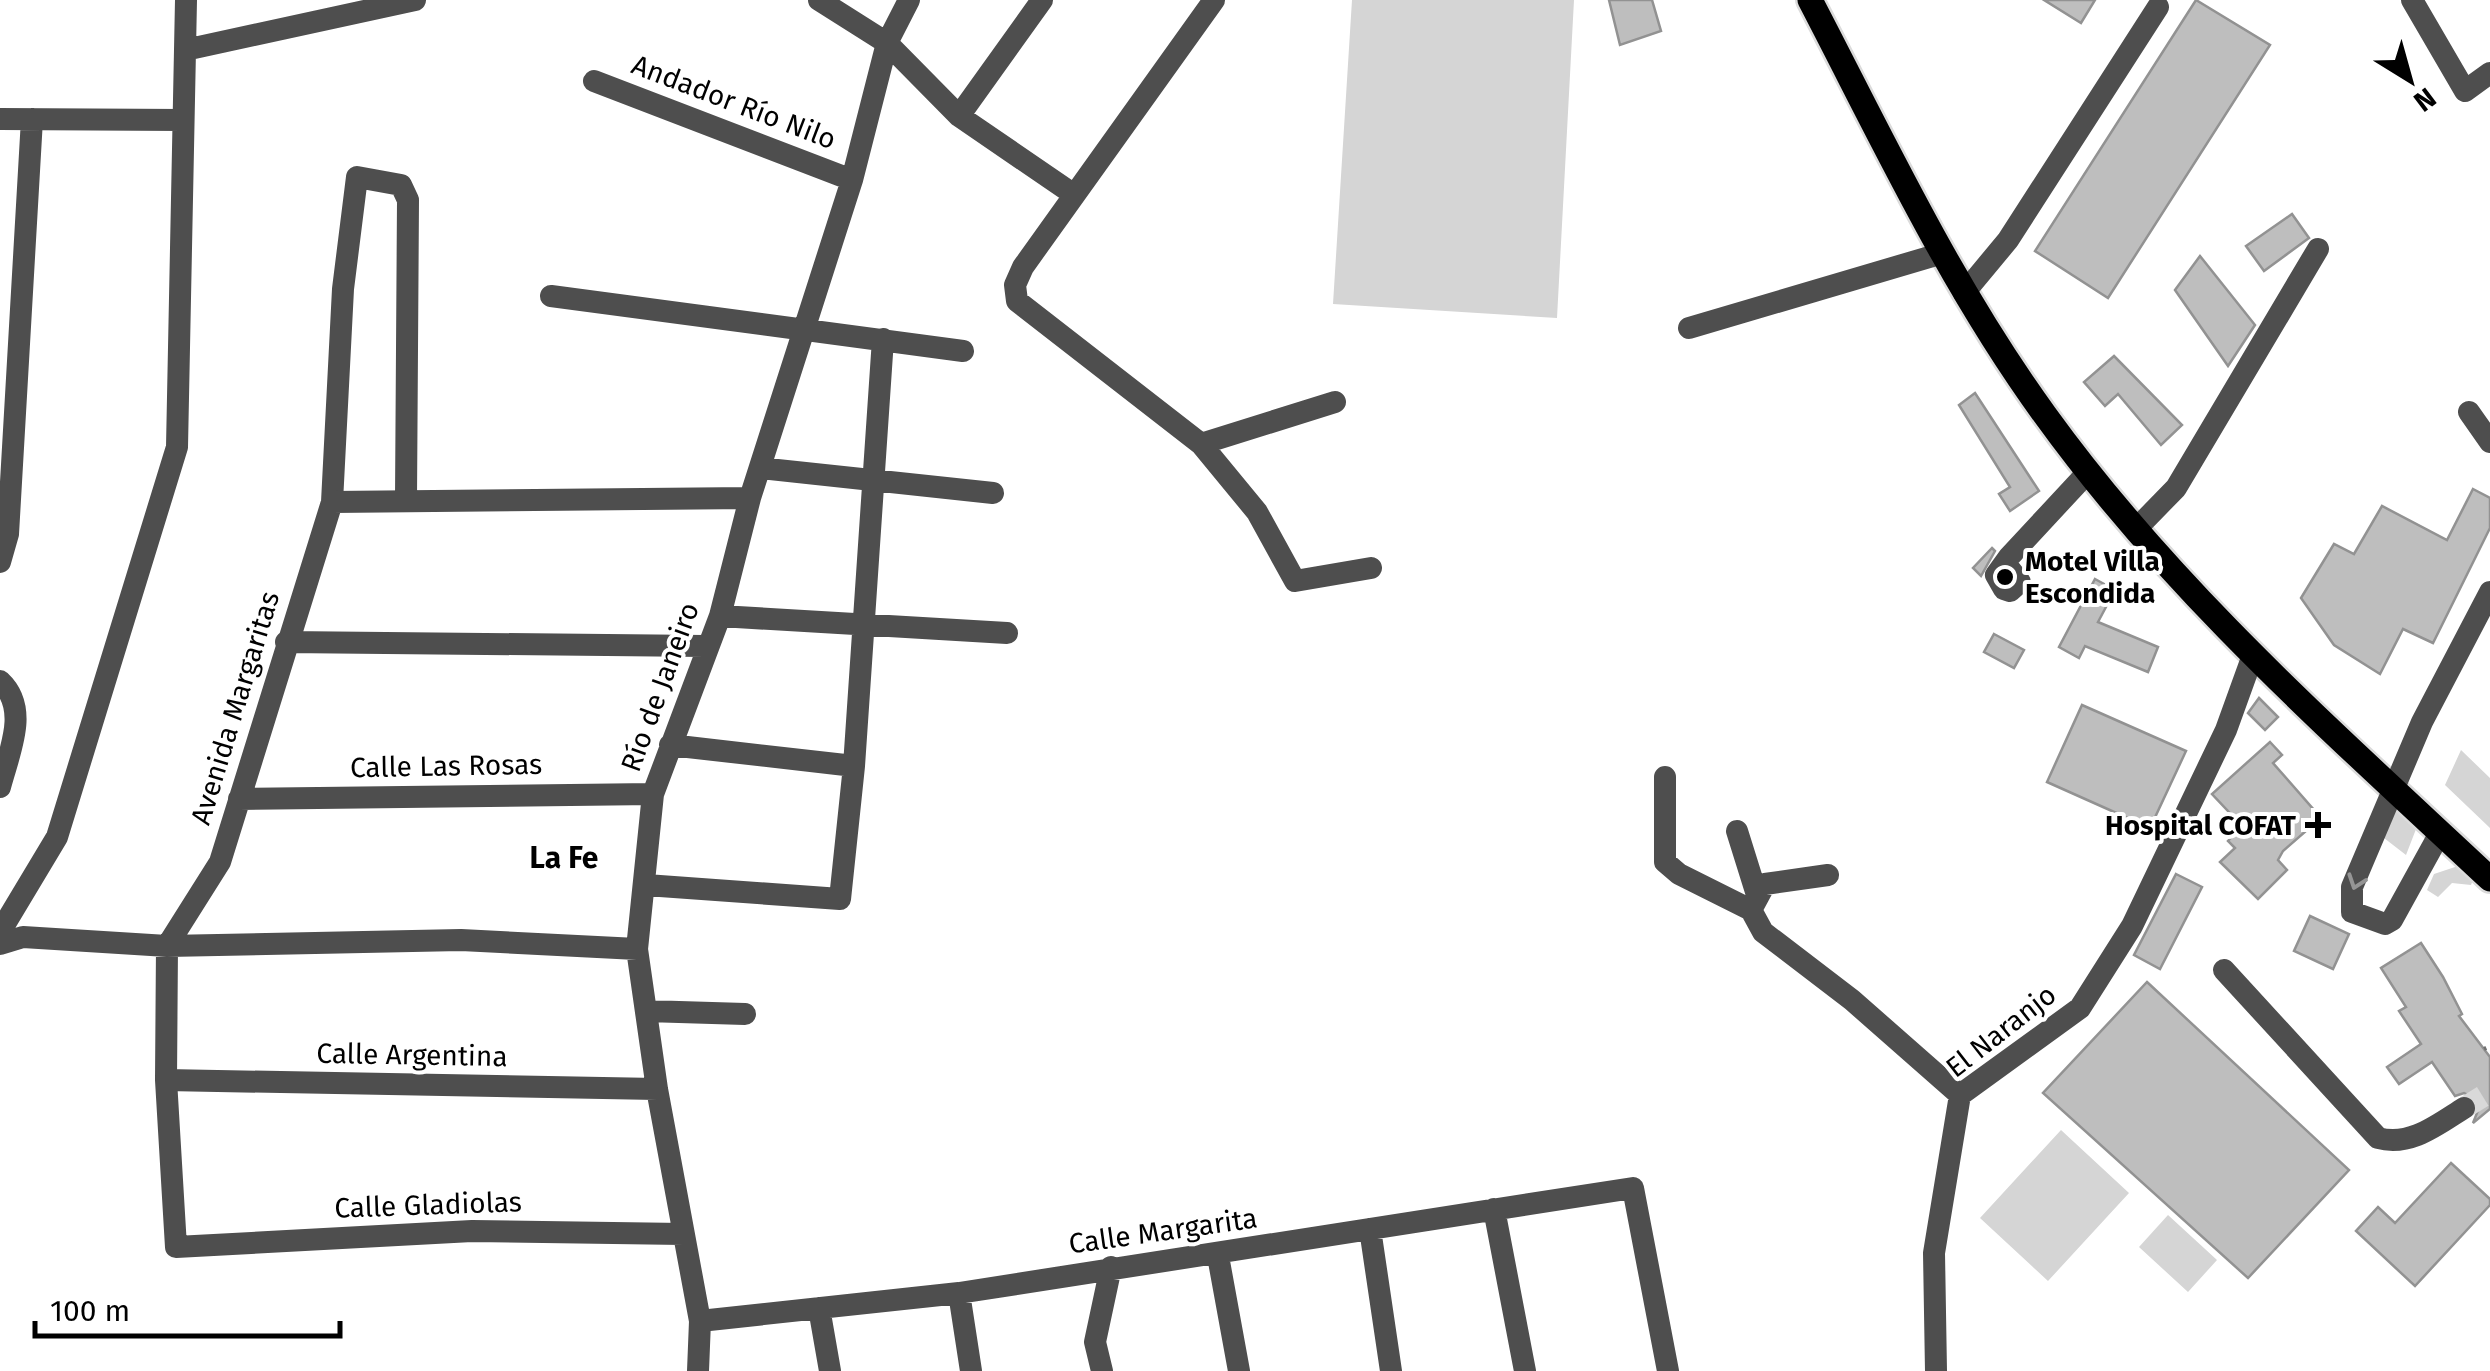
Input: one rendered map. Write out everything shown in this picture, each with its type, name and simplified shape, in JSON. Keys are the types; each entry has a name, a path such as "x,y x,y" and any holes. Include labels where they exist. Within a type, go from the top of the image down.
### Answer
{"main road":[{"path":"1810,0 1964,292 2088,472 2135,530 2252,658 2490,879"}],"street":[{"path":"0,932 57,837 177,447 186,0"},
{"path":"185,50 415,0"},
{"path":"819,0 887,43 960,116 1073,194"},
{"name":"Río de Janeiro","path":"698,1371 700,1321 656,1089 637,949 653,794 705,646 720,616 750,498 852,180 887,43 908,0"},
{"path":"960,116 1042,0"},
{"path":"1214,0 1023,267 1015,285 1018,301 1202,444 1258,512 1295,581 1370,568"},
{"path":"2412,0 2465,91 2490,73"},
{"path":"1964,292 2008,240 2158,7"},
{"name":"Andador Río Nilo","path":"594,81 852,180"},
{"path":"0,118 183,120"},
{"path":"0,562 32,119"},
{"name":"Avenida Margaritas","path":"166,946 220,862 332,502 344,289 357,177 401,185 408,200 406,498"},
{"path":"2135,530 2176,488 2318,249"},
{"path":"1689,328 1943,253"},
{"path":"551,296 963,351"},
{"path":"646,885 840,898 854,766 882,339"},
{"path":"1202,444 1335,402"},
{"path":"2469,412 2490,442"},
{"path":"760,468 993,493"},
{"path":"2005,563 2088,472"},
{"path":"332,502 406,498 750,498"},
{"path":"2440,833 2392,920 2385,924 2352,912 2352,887 2422,722 2490,592"},
{"path":"720,616 1007,633"},
{"path":"286,642 705,646"},
{"name":"El Naranjo","path":"1936,1371 1934,1254 1960,1095 2080,1008 2132,926 2226,730 2252,658"},
{"path":"0,681 13,696 17,720 0,786"},
{"path":"670,745 854,766"},
{"path":"1665,778 1665,862 1679,874 1754,903"},
{"name":"Calle Las Rosas","path":"239,798 653,794"},
{"path":"1737,832 1763,932 1852,1000 1960,1095"},
{"path":"1754,903 1777,880 1828,875"},
{"path":"0,944 23,937 166,946 461,940 637,949"},
{"path":"166,946 166,1080"},
{"path":"2224,970 2378,1138 2395,1143 2426,1132 2464,1108"},
{"path":"646,1011 745,1014"},
{"name":"Calle Argentina","path":"166,1080 656,1089"},
{"name":"Calle Gladiolas","path":"166,1080 176,1247 472,1230 683,1234"},
{"name":"Calle Margarita","path":"700,1321 959,1293 1111,1267 1218,1256 1633,1188 1668,1371"},
{"path":"1494,1209 1525,1371"},
{"path":"1370,1229 1391,1371"},
{"path":"1218,1256 1239,1371"},
{"path":"1102,1371 1095,1342 1111,1267"},
{"path":"959,1293 971,1371"},
{"path":"819,1308 830,1371"}],"shaded area":[{"path":"1352,0 1574,0 1557,318 1333,304"},
{"path":"2461,750 2490,778 2490,828 2445,785"},
{"path":"2409,809 2418,824 2406,855 2384,838 2396,810"},
{"path":"2461,865 2476,872 2471,885 2452,883 2438,897 2427,890 2434,874"},
{"path":"2061,1130 2129,1193 2048,1281 1980,1218"},
{"path":"2168,1215 2217,1260 2188,1292 2139,1247"}],"building":[{"path":"1609,0 1652,0 1661,31 1620,45"},
{"path":"2044,0 2095,0 2081,23"},
{"path":"2196,0 2270,45 2108,298 2035,251"},
{"path":"2292,214 2309,238 2264,271 2246,246"},
{"path":"2200,256 2255,325 2228,366 2175,290"},
{"path":"2114,356 2182,425 2161,445 2118,394 2105,406 2084,382"},
{"path":"1975,393 2039,491 2010,511 1999,494 2010,487 1959,405"},
{"path":"2473,489 2490,498 2490,528 2433,643 2403,629 2380,674 2334,645 2301,598 2334,544 2354,554 2382,506 2447,540"},
{"path":"1992,548 1995,551 1981,576 1973,568"},
{"path":"2095,579 2115,590 2098,622 2158,647 2148,672 2085,646 2079,658 2059,647"},
{"path":"1994,634 2024,650 2014,668 1984,652"},
{"path":"2259,698 2278,717 2265,730 2248,713"},
{"path":"2082,705 2186,751 2150,828 2047,782"},
{"path":"2270,742 2282,755 2273,763 2321,818 2283,851 2278,860 2287,870 2258,899 2220,862 2235,848 2228,841 2242,826 2212,794"},
{"path":"2176,874 2202,887 2160,969 2134,955"},
{"path":"2310,916 2349,934 2333,969 2294,951"},
{"path":"2421,943 2443,977 2462,1014 2459,1016 2490,1057 2490,1109 2473,1123 2479,1108 2476,1099 2464,1093 2455,1096 2432,1062 2399,1084 2387,1067 2421,1044 2399,1011 2406,1007 2381,968"},
{"path":"2147,982 2349,1170 2248,1278 2043,1093"},
{"path":"2451,1163 2490,1199 2490,1205 2415,1286 2356,1231 2378,1207 2395,1223"}],"tunnel":[{"path":"2464,1108 2490,1092"}],"place":[{"name":"Motel Villa Escondida","path":"2005,577"},
{"name":"Hospital COFAT","path":"2318,825"}],"district":[{"name":"La Fe","path":"564,858"}]}
